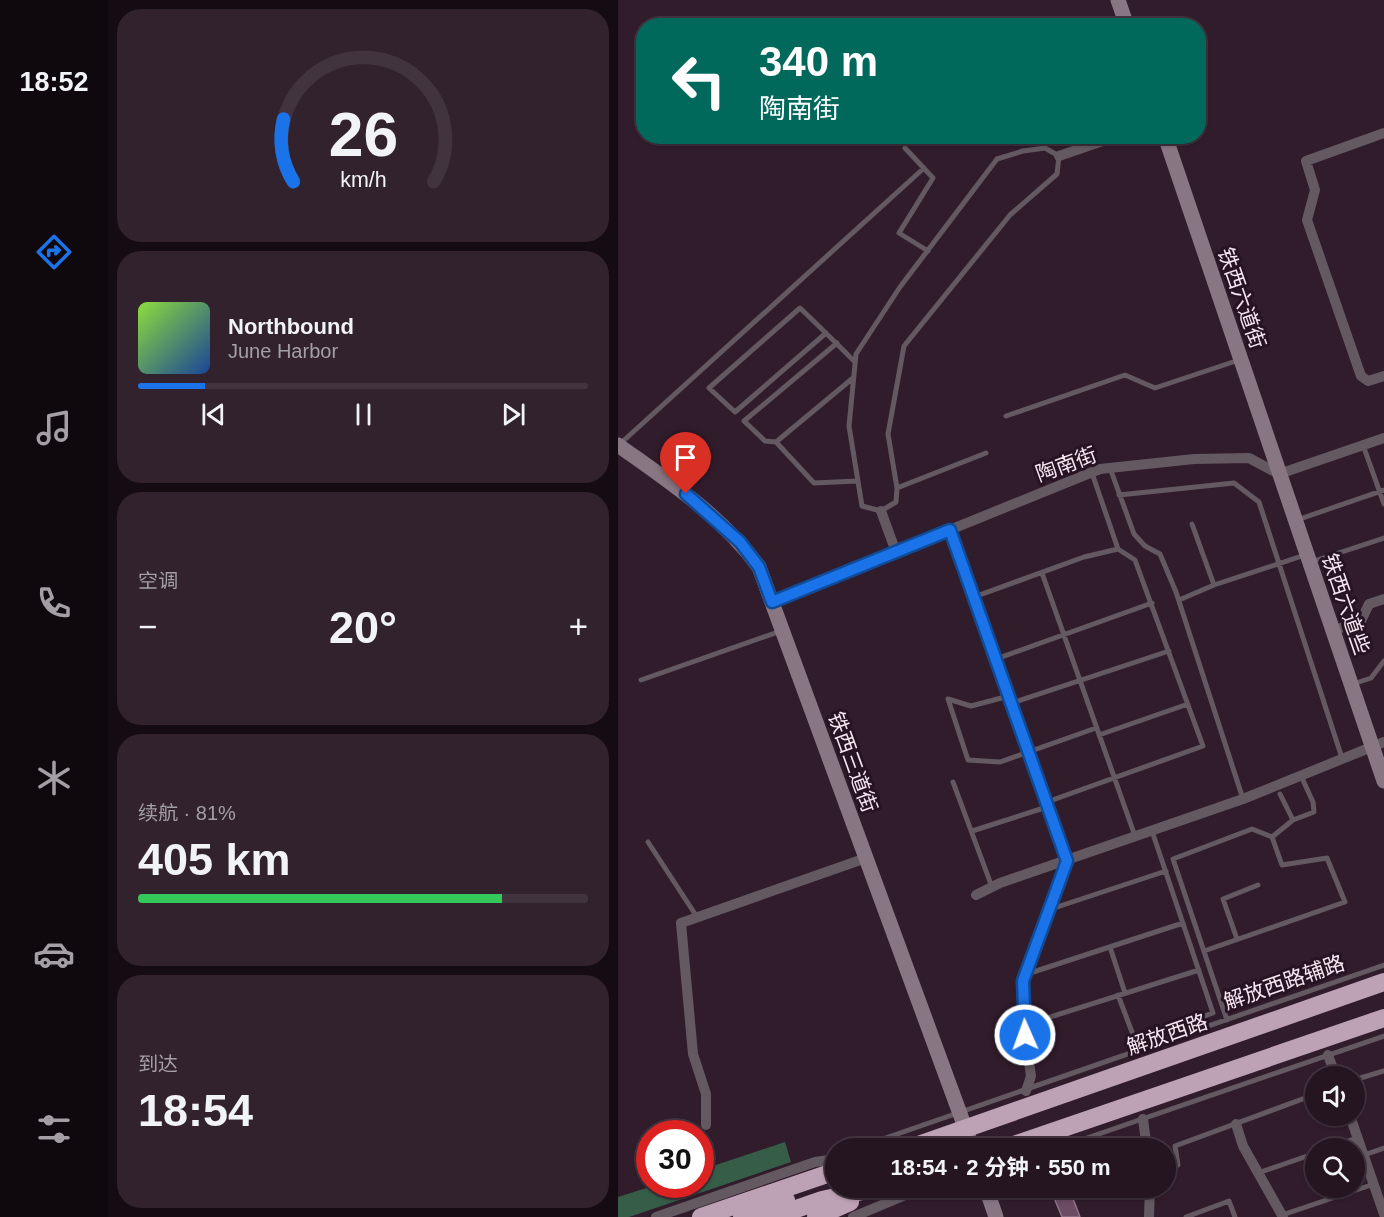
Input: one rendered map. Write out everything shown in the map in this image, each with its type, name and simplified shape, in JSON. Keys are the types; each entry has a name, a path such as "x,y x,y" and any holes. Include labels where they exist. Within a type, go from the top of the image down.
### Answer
{"highway":[{"name":"解放西路","path":"928,1138 963,1121 1384,982"},
{"path":"1034,1138 1384,1018"},
{"path":"701,1217 825,1175"},
{"path":"742,1217 825,1185"},
{"path":"773,1217 831,1198"},
{"path":"816,1217 859,1198"}],"street":[{"path":"1118,0 1124,18"},
{"path":"1384,133 1306,161 1315,190 1307,220 1361,376 1368,381 1384,376"},
{"path":"1059,156 1094,144"},
{"name":"铁西六道街","path":"1169,144 1279,474"},
{"path":"1279,474 1384,438"},
{"name":"铁西三道街","path":"618,445 686,494 740,542 759,567 969,1138"},
{"name":"陶南街","path":"772,602 1092,473 1110,468 1194,459 1249,458 1279,474"},
{"name":"铁西六道些","path":"1279,474 1351,684 1378,744 1384,781"},
{"path":"881,511 896,552"},
{"path":"950,530 1067,861 1023,981 1031,1076 1026,1091"},
{"path":"1333,630 1360,622 1369,604 1384,599"},
{"path":"976,895 992,887 1243,799 1378,744"},
{"path":"706,1120 706,1094 693,1054 681,923 866,858"},
{"path":"1328,1055 1332,1066"},
{"path":"1143,1119 1146,1138"},
{"path":"1236,1124 1243,1146 1282,1216"},
{"path":"1353,1126 1357,1138"},
{"path":"1365,1158 1374,1185 1382,1198 1384,1214"},
{"path":"656,1217 825,1160"},
{"path":"853,1217 899,1198"},
{"path":"989,1198 996,1217"},
{"path":"1149,1217 1150,1198"}],"lane":[{"path":"905,148 933,178 899,233 928,251"},
{"path":"1045,148 1059,156 1057,174 1010,215 904,346 888,434 897,489 896,502 881,511 862,506 849,426 856,354 928,251 997,159 1023,151 1045,148"},
{"path":"618,445 924,168"},
{"path":"855,362 800,308 709,388 765,441 776,442 814,483 857,481"},
{"path":"735,412 826,333"},
{"path":"744,422 837,343"},
{"path":"1006,416 1125,375 1155,388 1240,359"},
{"path":"776,442 853,378"},
{"path":"1363,445 1382,490 1384,504"},
{"path":"897,489 986,453"},
{"path":"1110,468 1134,534 1145,546 1160,554 1179,600 1243,799"},
{"path":"972,831 1203,746 1136,560 1118,549 1092,473"},
{"path":"1119,495 1234,483 1259,502 1342,759"},
{"path":"1295,521 1382,490"},
{"path":"1192,524 1214,585"},
{"path":"1179,600 1278,563 1308,558 1384,538"},
{"path":"974,597 1084,557 1118,549"},
{"path":"1042,573 1136,837"},
{"path":"996,658 1152,603"},
{"path":"640,680 782,630"},
{"path":"1096,728 1000,762 968,760 948,699 971,706 1010,700 1169,651"},
{"path":"1351,684 1371,678 1384,661"},
{"path":"1099,735 1188,705"},
{"path":"1272,837 1293,820 1314,812 1313,802 1301,775"},
{"path":"953,782 992,887"},
{"path":"1280,794 1293,820"},
{"path":"1227,1020 1173,859 1252,830 1272,837"},
{"path":"1118,995 1135,1040 1213,1013 1152,831"},
{"path":"1204,951 1346,902 1328,858 1282,865 1272,837"},
{"path":"648,842 697,917"},
{"path":"1049,909 1166,871"},
{"path":"1238,939 1223,899 1258,885"},
{"path":"1025,975 1183,923"},
{"path":"1110,947 1125,993"},
{"name":"解放西路辅路","path":"897,1138 963,1121 1026,1091 1384,964"},
{"path":"1025,1025 1199,970"},
{"path":"1087,1138 1384,1036"},
{"path":"1365,1077 1384,1071"},
{"path":"1176,1146 1305,1098"},
{"path":"1365,1155 1384,1148"},
{"path":"1176,1152 1178,1165 1176,1166"},
{"path":"1258,1173 1305,1157"},
{"path":"1282,1216 1374,1185"},
{"path":"867,1212 910,1198"},
{"path":"1186,1217 1229,1200 1235,1217"}],"green space":[{"path":"785,1142 791,1162 714,1188 714,1166"},
{"path":"636,1191 636,1198 685,1198 629,1217 618,1217 618,1197"}],"building":[{"path":"1054,1198 1073,1198 1080,1217 1062,1217"}],"route":[{"path":"686,494 740,542 759,567 772,602 950,530 1067,861 1023,981 1025,1035"}]}
